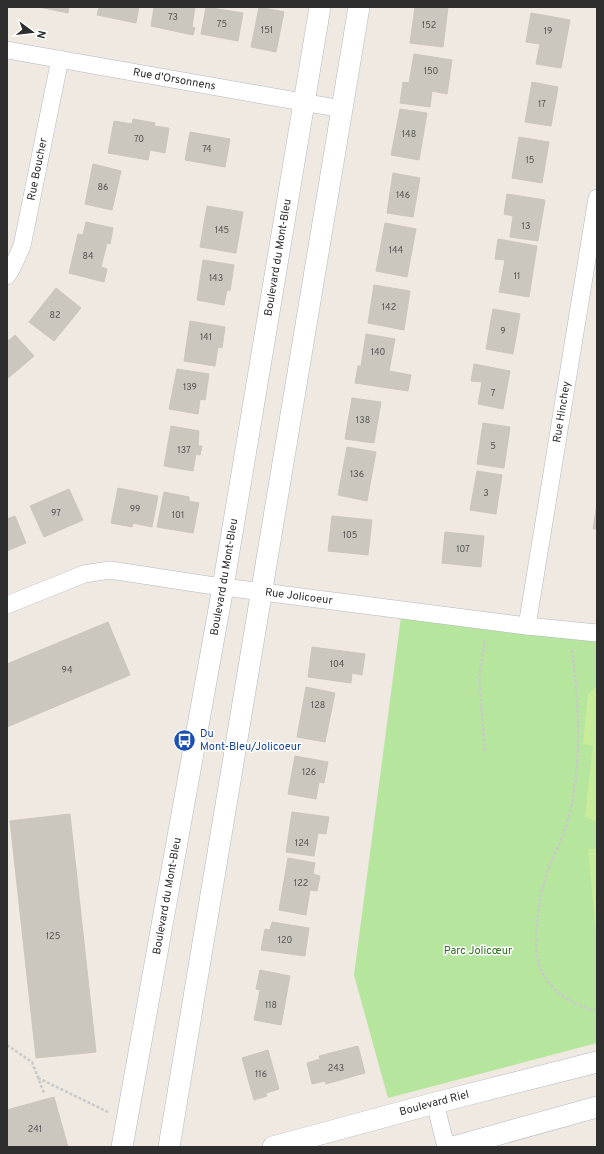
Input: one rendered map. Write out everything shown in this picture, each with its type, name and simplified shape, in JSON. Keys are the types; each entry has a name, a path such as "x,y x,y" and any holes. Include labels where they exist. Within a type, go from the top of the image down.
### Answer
{"street":[{"name":"Boulevard du Mont-Bleu","path":"122,1147 223,587 320,7"},
{"path":"169,1147 263,591 359,7"},
{"name":"Rue d'Orsonnens","path":"7,50 342,109"},
{"name":"Rue Boucher","path":"7,276 22,246 60,59"},
{"name":"Rue Hinchey","path":"527,626 597,198"},
{"name":"Rue Jolicoeur","path":"7,605 84,574 110,570 223,587 527,626 597,633"},
{"name":"Boulevard Riel","path":"273,1147 435,1103 597,1062"},
{"path":"435,1103 446,1147"},
{"path":"453,1147 597,1107"}],"path":[{"path":"485,751 479,678 487,620"},
{"path":"572,649 576,685 578,758 574,793 565,828 543,886 538,911 537,949 540,969 552,986 565,999 586,1009 597,1012"},
{"path":"7,1045 32,1062 44,1093"},
{"path":"38,1078 112,1114"}],"green space":[{"name":"Parc Jolicœur","path":"402,609 597,633 597,1043 388,1098 354,975"},
{"path":"597,686 597,822 585,817 593,745 583,744 588,694"},
{"path":"588,849 597,849 597,944"}],"building":[{"path":"39,7 69,7 68,13"},
{"path":"99,7 139,7 136,23 97,15"},
{"path":"154,7 195,7 192,27 195,28 193,35 151,26"},
{"path":"206,7 243,13 238,41 201,34"},
{"path":"259,7 284,12 276,52 251,47"},
{"path":"415,7 448,7 443,47 410,43"},
{"path":"531,13 570,20 561,68 536,64 540,44 526,42"},
{"path":"414,54 452,60 447,94 432,91 430,107 400,103 403,82 409,83"},
{"path":"532,82 558,87 551,126 525,122"},
{"path":"400,109 427,113 419,160 391,155"},
{"path":"133,119 155,123 154,126 169,128 165,153 150,150 148,160 108,153 114,121 132,124"},
{"path":"190,132 230,139 225,167 185,160"},
{"path":"519,137 549,142 542,183 512,178"},
{"path":"93,164 121,171 112,210 85,204"},
{"path":"393,173 420,178 413,217 387,213"},
{"path":"507,194 545,200 538,241 510,237 513,216 504,214"},
{"path":"207,206 243,212 236,253 200,247"},
{"path":"86,222 113,228 110,244 107,243 101,267 107,269 104,282 69,273 78,234 83,235"},
{"path":"385,223 416,229 407,277 376,271"},
{"path":"498,239 537,246 529,297 499,292 505,260 495,259"},
{"path":"203,260 234,265 230,291 227,290 224,305 197,300"},
{"path":"374,285 410,291 404,330 368,323"},
{"path":"56,288 81,308 54,341 29,322"},
{"path":"493,309 520,314 513,354 486,349"},
{"path":"190,321 225,327 222,348 218,347 215,366 184,361"},
{"path":"366,334 395,339 389,371 411,375 408,391 355,383 358,366 361,366"},
{"path":"15,335 34,356 7,379 7,342"},
{"path":"474,364 510,371 503,409 478,404 482,382 471,381"},
{"path":"177,369 209,374 205,400 200,399 198,414 169,409"},
{"path":"352,398 381,402 374,443 345,439"},
{"path":"483,423 510,427 504,468 477,464"},
{"path":"171,426 199,431 198,446 202,446 200,455 196,454 193,471 164,466"},
{"path":"347,447 376,452 367,501 338,495"},
{"path":"477,471 502,475 496,514 470,510"},
{"path":"118,488 158,496 152,527 133,523 132,527 111,523"},
{"path":"69,489 83,520 44,537 30,506"},
{"path":"164,492 189,497 189,501 199,503 193,533 157,527"},
{"path":"597,504 597,529 593,529"},
{"path":"15,516 26,543 7,551 7,519"},
{"path":"332,516 372,520 368,555 328,551"},
{"path":"445,532 484,536 481,567 442,563"},
{"path":"108,622 130,675 7,727 7,664"},
{"path":"312,647 365,654 362,675 352,673 351,683 308,677"},
{"path":"306,687 335,693 325,742 297,737"},
{"path":"295,756 328,762 324,783 319,782 316,799 288,794"},
{"path":"292,812 329,817 326,834 318,833 314,856 286,852"},
{"path":"70,814 96,1052 36,1058 10,821"},
{"path":"288,858 315,863 313,874 320,876 317,891 310,890 306,915 279,910"},
{"path":"272,922 309,928 305,956 261,950 265,929 270,930"},
{"path":"260,970 290,976 281,1025 254,1020 260,990 256,989"},
{"path":"358,1046 365,1073 326,1084 325,1081 312,1084 307,1063 320,1059 319,1056"},
{"path":"268,1050 279,1089 266,1093 267,1096 254,1100 242,1058"},
{"path":"54,1097 68,1147 7,1147 7,1110"}],"place":[{"name":"Du Mont-Bleu/Jolicoeur","path":"185,740"}]}
